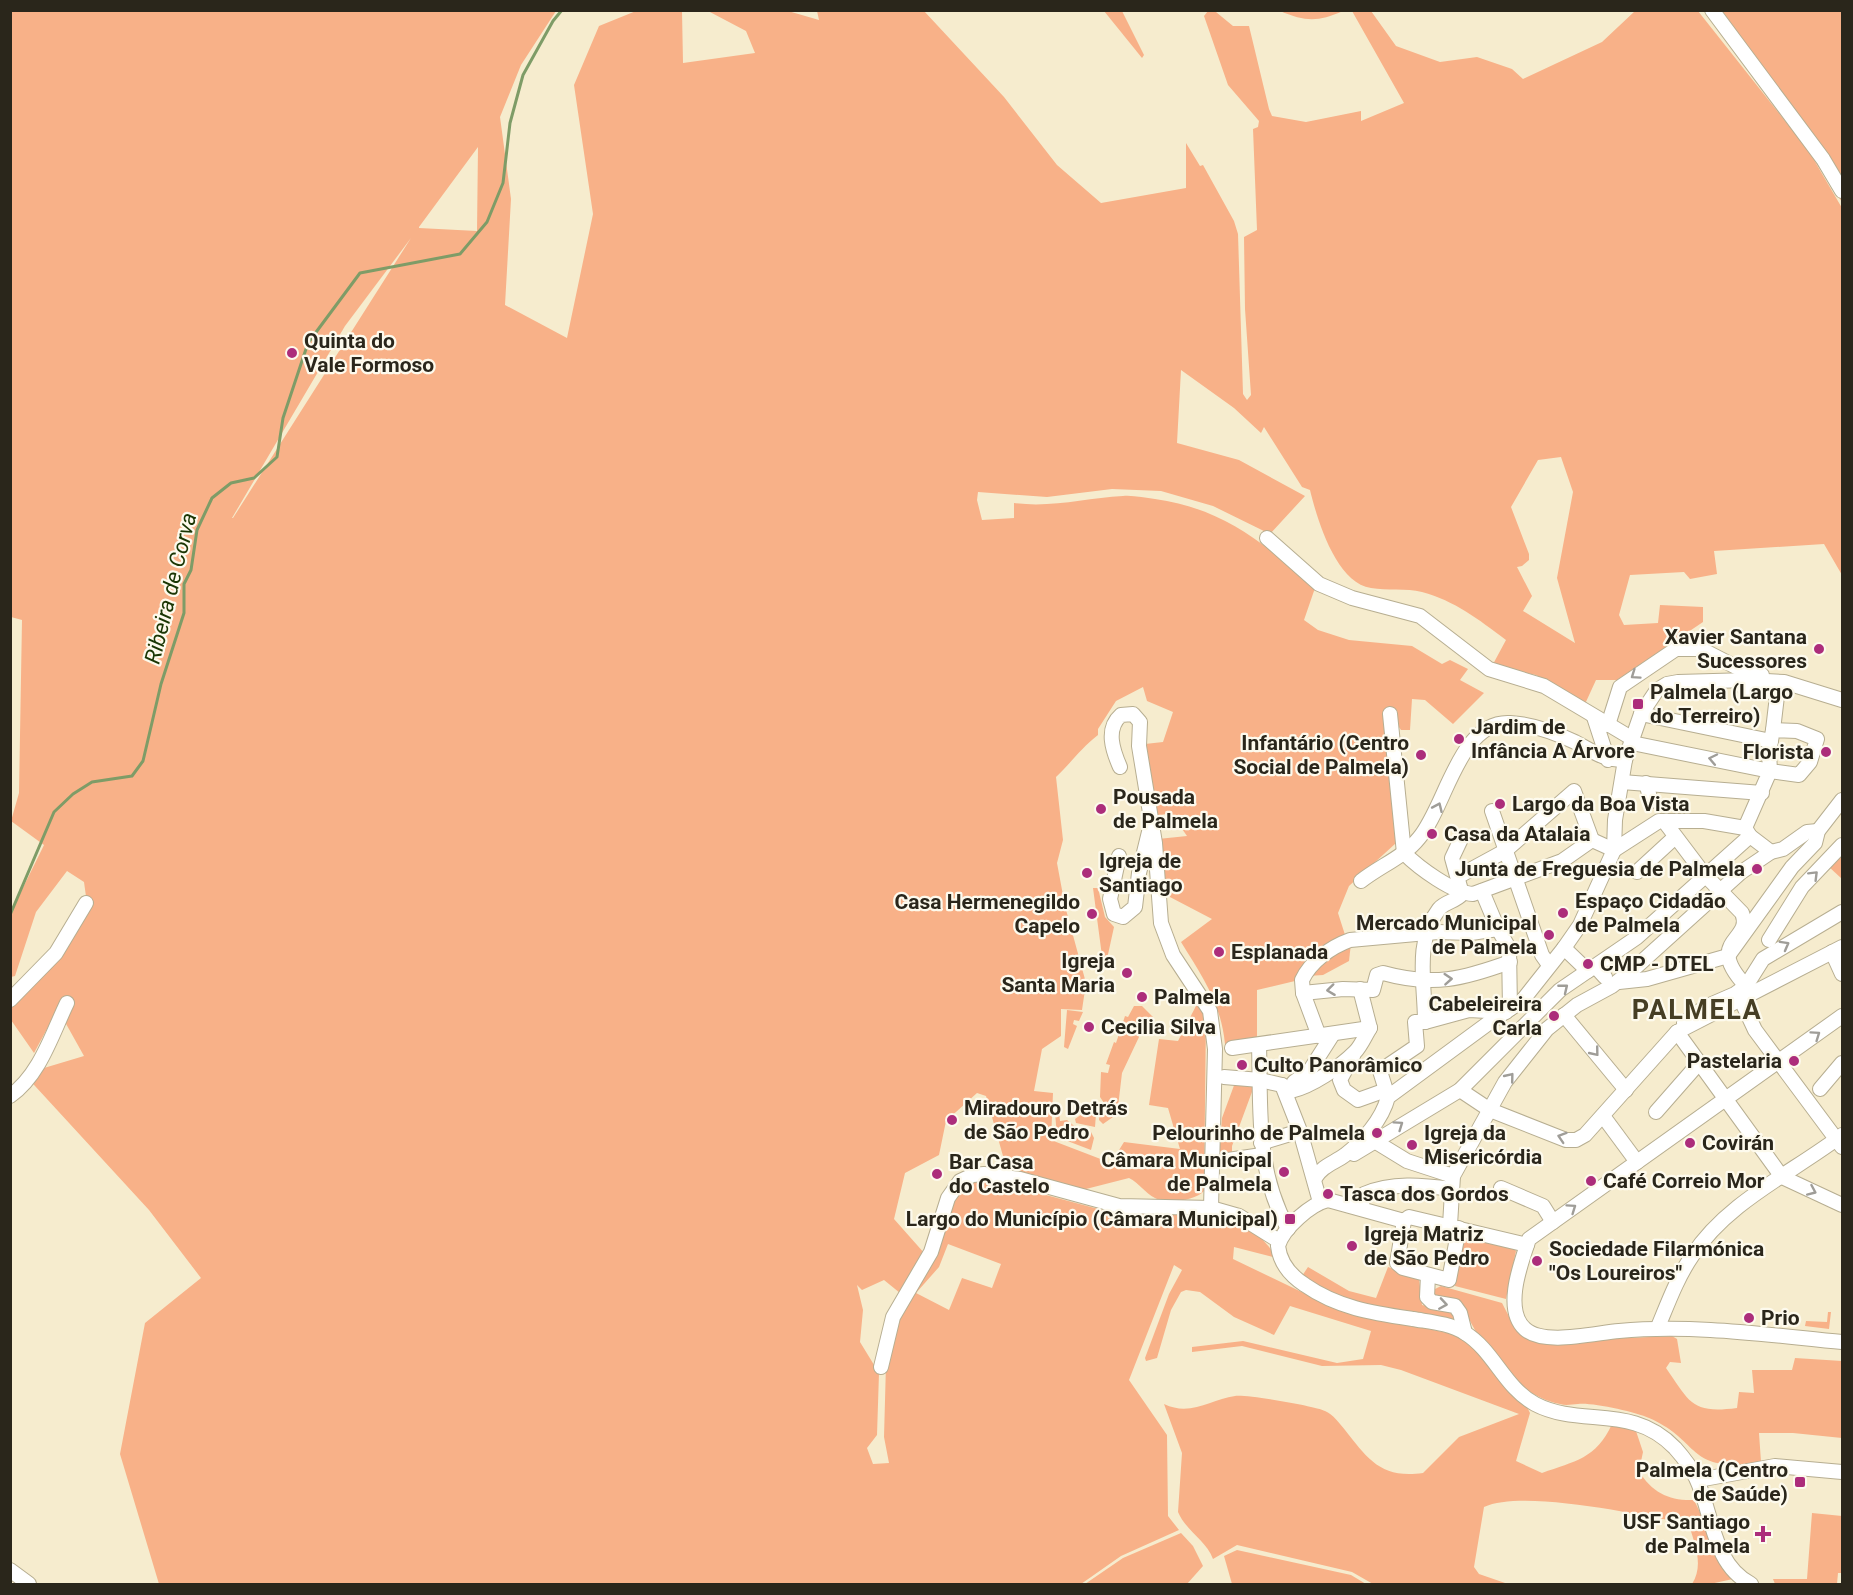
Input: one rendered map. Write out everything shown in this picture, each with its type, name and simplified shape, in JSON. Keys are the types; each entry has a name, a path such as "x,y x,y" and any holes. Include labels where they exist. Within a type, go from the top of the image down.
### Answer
{"street":[{"path":"1712,10 1823,159 1842,191"},
{"path":"1267,538 1319,584 1340,594 1420,616 1489,669 1544,686 1632,741 1770,771 1799,775 1810,762 1817,739 1797,731 1772,735 1641,714"},
{"path":"1608,725 1620,687 1676,649 1701,649 1736,667 1842,700"},
{"path":"1315,1179 1330,1164 1364,1138 1387,1097 1508,1010 1534,988 1564,948 1580,925 1614,850 1615,820 1625,760 1641,714 1649,700 1667,684 1704,681 1784,682"},
{"path":"1330,1164 1376,1142 1410,1118 1460,1090 1560,990 1636,938 1748,832 1770,771 1772,735 1779,704 1775,693 1704,681"},
{"path":"1120,767 1112,746 1113,727 1121,715 1133,714 1140,722 1139,746 1151,820 1161,923 1165,938 1204,1000 1213,1023 1215,1049 1211,1208"},
{"path":"1390,714 1404,854 1424,872 1454,886 1462,894"},
{"path":"1594,717 1608,760"},
{"path":"1361,881 1404,854 1432,820 1465,750 1488,727 1507,723 1529,726 1572,741 1608,760 1625,760"},
{"path":"1622,782 1762,793"},
{"path":"1646,783 1652,801"},
{"path":"1459,876 1504,851 1574,791 1592,840 1614,850"},
{"path":"1564,948 1608,982 1647,979 1728,956 1792,867 1815,843 1818,831 1842,800"},
{"path":"1492,812 1542,955 1549,965"},
{"path":"1119,856 1110,905 1114,914 1123,917 1135,907 1151,820"},
{"path":"1614,850 1659,821 1704,820 1748,832 1771,852"},
{"path":"1664,821 1674,838 1744,918 1728,956 1731,969 1746,986"},
{"path":"1527,1245 1454,1226 1409,1217 1404,1221 1397,1263 1403,1268 1449,1280 1454,1226 1452,1183 1505,1082 1528,1053 1564,1015 1686,924 1719,891 1771,852 1783,849 1806,832 1818,831"},
{"path":"1637,872 1674,838"},
{"path":"1461,839 1452,858 1459,876 1462,894"},
{"path":"1387,1097 1380,1071 1417,1046 1428,933 1440,909 1457,900 1462,894 1482,891 1562,861 1592,840"},
{"path":"1769,940 1791,903 1842,846"},
{"path":"1482,891 1498,929 1506,939 1510,962 1508,1010"},
{"path":"1774,892 1791,903"},
{"path":"10,1000 56,953 86,903"},
{"path":"1460,1090 1490,1110 1571,1140 1585,1135 1696,1012 1735,994 1746,986 1763,959 1842,912"},
{"path":"1318,1036 1303,993 1302,980 1306,972 1340,944 1350,940 1428,933 1471,933 1498,929"},
{"path":"1677,1032 1837,950 1842,974"},
{"path":"1303,993 1373,990 1377,975 1383,973 1422,981 1464,978 1510,962"},
{"path":"1360,989 1370,1028 1342,1077 1341,1087 1358,1100 1387,1097"},
{"path":"1658,1327 1680,1277 1705,1239 1736,1209 1782,1177 1841,1141 1778,1062 1755,1029 1741,1000"},
{"path":"10,1095 26,1083 34,1071 67,1003"},
{"path":"1420,1022 1469,1010 1508,1010"},
{"path":"1564,1015 1626,1090"},
{"path":"1842,1016 1529,1239 1515,1297 1514,1312 1519,1323 1533,1335 1553,1338 1658,1327 1842,1341"},
{"path":"1232,1048 1370,1028"},
{"path":"1677,1032 1782,1177 1842,1205"},
{"path":"1282,1085 1298,1080 1311,1070 1333,1034"},
{"path":"1259,1045 1262,1149 1272,1198 1288,1229"},
{"path":"1224,1077 1260,1080 1282,1085 1291,1090 1324,1074 1356,1052"},
{"path":"1656,1112 1699,1063"},
{"path":"1820,1089 1842,1064"},
{"path":"1282,1085 1300,1131 1320,1202"},
{"path":"1603,1116 1637,1162"},
{"path":"1228,1160 1262,1149 1300,1131"},
{"path":"1376,1142 1407,1161 1452,1183"},
{"path":"881,1368 893,1317 932,1252 945,1206 957,1184 980,1174 992,1174 1119,1206 1211,1208 1239,1216 1279,1241"},
{"path":"1361,1208 1364,1194 1384,1186 1429,1186 1452,1183"},
{"path":"1501,1188 1543,1206 1553,1222"},
{"path":"1404,1221 1328,1200 1320,1202 1288,1229 1279,1241 1280,1258 1288,1271 1305,1286 1333,1302 1367,1312 1441,1324 1465,1333 1483,1350 1514,1389 1529,1400 1551,1409 1620,1419 1646,1427 1676,1449 1698,1480 1720,1549 1746,1584"},
{"path":"1428,1275 1427,1298 1432,1302 1455,1306 1460,1313 1465,1333"},
{"path":"1698,1480 1775,1466 1842,1472"},
{"path":"10,1570 29,1584"}],"shaded area":[{"path":"11,11 556,11 521,65 500,117 511,199 505,305 567,338 593,214 574,85 599,26 636,11 682,11 683,63 755,53 746,31 708,11 788,11 819,20 817,11 924,11 1004,97 1057,165 1101,203 1186,188 1186,143 1200,166 1203,165 1234,221 1238,234 1243,394 1247,400 1251,395 1245,309 1244,237 1257,230 1253,129 1258,127 1259,121 1228,85 1204,16 1208,11 1218,11 1216,12 1233,26 1249,26 1272,116 1306,122 1361,111 1361,121 1404,103 1352,11 1371,11 1396,46 1440,62 1477,57 1512,69 1523,79 1602,42 1635,11 1698,11 1801,141 1715,11 1842,11 1842,202 1814,160 1842,208 1842,575 1824,544 1714,551 1717,574 1690,579 1684,572 1630,575 1619,615 1624,625 1658,623 1660,605 1703,607 1703,622 1617,680 1596,680 1585,704 1536,675 1492,666 1506,640 1456,606 1422,592 1371,588 1359,584 1348,575 1330,548 1310,490 1302,487 1264,427 1261,433 1234,408 1181,370 1177,443 1239,460 1305,496 1270,534 1213,506 1161,491 1112,489 1047,497 978,492 977,500 982,520 1014,518 1014,503 1055,504 1127,496 1155,499 1201,511 1242,530 1279,557 1315,588 1304,620 1318,630 1349,640 1412,646 1442,664 1450,660 1468,669 1460,680 1484,693 1453,724 1425,700 1412,699 1410,730 1401,730 1391,716 1395,757 1396,843 1349,886 1338,913 1346,938 1323,950 1295,981 1257,990 1257,1043 1225,1044 1215,1003 1181,942 1212,919 1168,896 1158,839 1187,836 1171,813 1155,816 1145,744 1163,742 1173,712 1147,701 1143,687 1116,701 1098,729 1098,735 1056,777 1063,840 1057,863 1065,906 1086,983 1082,1010 1061,1009 1061,1036 1042,1049 1034,1091 1053,1093 1051,1140 1111,1163 1124,1142 1180,1149 1168,1108 1149,1105 1159,1039 1178,1041 1198,1002 1206,1017 1204,1191 1188,1199 1166,1201 1151,1196 1129,1178 1082,1190 1018,1173 1003,1156 986,1096 977,1093 946,1121 939,1155 905,1173 894,1219 925,1254 900,1293 884,1280 862,1290 857,1285 863,1310 860,1342 879,1373 877,1435 867,1448 873,1464 889,1463 884,1437 886,1364 898,1314 956,1189 973,1182 993,1181 1117,1214 1118,1211 1182,1212 1225,1219 1244,1226 1261,1238 1274,1254 1273,1257 1234,1247 1233,1259 1339,1310 1457,1335 1474,1348 1530,1413 1516,1461 1542,1473 1592,1452 1606,1436 1612,1424 1636,1431 1643,1452 1639,1471 1644,1479 1656,1490 1669,1497 1694,1500 1733,1579 1710,1584 1692,1584 1696,1577 1698,1562 1689,1525 1685,1523 1553,1502 1502,1502 1484,1507 1474,1567 1479,1574 1508,1584 1373,1584 1352,1572 1237,1545 1213,1559 1206,1546 1186,1525 1178,1512 1182,1453 1164,1404 1183,1409 1241,1396 1319,1409 1334,1417 1361,1450 1377,1465 1396,1473 1409,1474 1423,1473 1459,1437 1519,1414 1401,1370 1381,1365 1322,1366 1242,1346 1192,1352 1192,1347 1243,1341 1337,1363 1363,1359 1371,1331 1290,1306 1274,1335 1234,1317 1200,1292 1186,1290 1181,1292 1171,1310 1157,1358 1146,1361 1145,1358 1169,1294 1182,1270 1174,1265 1129,1380 1167,1435 1168,1516 1179,1530 1121,1556 1081,1584 159,1584 120,1454 145,1323 201,1278 149,1210 24,1074 84,1056 65,1022 54,1016 34,1053 11,1020 10,1007 25,993 88,911 84,882 67,871 36,912 15,976 11,977 11,912 44,845 11,821 19,793 22,620 11,617","holes":["478,147 477,231 419,227","411,238 232,518 345,326","1561,457 1573,492 1557,578 1575,643 1523,611 1532,596 1517,567 1529,560 1529,554 1511,507 1538,460","948,1244 1001,1264 992,1288 962,1278 949,1310 916,1293 939,1267"]},
{"path":"1104,11 1122,11 1144,55 1142,58"},
{"path":"1280,11 1343,11 1319,19 1305,19"},
{"path":"1842,850 1842,879 1828,866"},
{"path":"1093,888 1098,888 1105,917 1114,927 1107,959 1102,965 1099,957 1102,956"},
{"path":"1351,943 1349,961 1323,975 1308,976 1312,971"},
{"path":"1134,1006 1142,1006 1153,1017 1150,1023 1137,1022 1139,1037 1122,1073 1118,1107 1113,1117 1103,1124 1099,1120 1100,1106 1104,1103 1100,1097 1101,1072 1108,1073 1110,1065 1106,1064 1114,1042 1116,1043 1125,1016 1128,1017"},
{"path":"1067,1010 1083,1012 1079,1021 1074,1020 1073,1024 1077,1026 1068,1049 1064,1047"},
{"path":"1236,1080 1256,1081 1232,1146 1232,1154 1219,1157 1222,1118"},
{"path":"1055,1112 1059,1112 1060,1121 1067,1120 1079,1130 1080,1128 1090,1130 1094,1138 1091,1150 1057,1137"},
{"path":"1082,1114 1096,1114 1095,1127 1076,1123 1075,1119"},
{"path":"1463,1235 1514,1248 1516,1251 1506,1299 1455,1286"},
{"path":"1308,1267 1349,1291 1376,1298 1388,1267 1419,1278 1422,1305 1451,1311 1457,1320 1346,1304 1302,1276"},
{"path":"1441,1286 1502,1303 1519,1331 1534,1342 1672,1336 1677,1339 1681,1363 1670,1362 1666,1368 1693,1403 1710,1409 1737,1408 1739,1392 1754,1393 1752,1370 1792,1370 1795,1358 1842,1361 1842,1438 1793,1433 1759,1433 1761,1462 1719,1463 1697,1453 1666,1427 1649,1418 1603,1406 1563,1405 1544,1399 1528,1391 1500,1366 1478,1335 1462,1304 1435,1297 1433,1290"},
{"path":"1828,1312 1831,1312 1829,1329 1805,1326 1806,1321 1827,1322"},
{"path":"1812,1513 1842,1516 1842,1573 1838,1573 1837,1584 1775,1584 1773,1579 1807,1579"},
{"path":"1181,1533 1193,1546 1203,1566 1187,1584 1085,1584 1123,1558"},
{"path":"1237,1550 1351,1575 1366,1584 1232,1584 1224,1556"}],"waterway":[{"name":"Ribeira de Corva","path":"10,915 54,812 73,794 92,782 132,776 143,761 161,684 184,613 184,584 191,570 197,530 212,498 231,483 254,478 277,457 283,418 308,343 360,273 460,254 487,222 503,183 510,123 523,75 553,21 562,10"}],"place":[{"name":"Quinta do Vale Formoso","path":"292,353"},
{"name":"Xavier Santana Sucessores","path":"1819,649"},
{"name":"Palmela (Largo do Terreiro)","path":"1638,704"},
{"name":"Jardim de Infância A Árvore","path":"1459,739"},
{"name":"Florista","path":"1826,752"},
{"name":"Infantário (Centro Social de Palmela)","path":"1421,755"},
{"name":"Largo da Boa Vista","path":"1500,804"},
{"name":"Pousada de Palmela","path":"1101,809"},
{"name":"Casa da Atalaia","path":"1432,834"},
{"name":"Junta de Freguesia de Palmela","path":"1757,869"},
{"name":"Igreja de Santiago","path":"1087,873"},
{"name":"Espaço Cidadão de Palmela","path":"1563,913"},
{"name":"Casa Hermenegildo Capelo","path":"1092,914"},
{"name":"Mercado Municipal de Palmela","path":"1549,935"},
{"name":"Esplanada","path":"1219,952"},
{"name":"CMP - DTEL","path":"1588,964"},
{"name":"Igreja Santa Maria","path":"1127,973"},
{"name":"Palmela","path":"1142,997"},
{"name":"Cabeleireira Carla","path":"1554,1016"},
{"name":"Cecilia Silva","path":"1089,1027"},
{"name":"Pastelaria","path":"1794,1061"},
{"name":"Culto Panorâmico","path":"1242,1065"},
{"name":"Miradouro Detrás de São Pedro","path":"952,1120"},
{"name":"Pelourinho de Palmela","path":"1377,1133"},
{"name":"Covirán","path":"1690,1143"},
{"name":"Igreja da Misericórdia","path":"1412,1145"},
{"name":"Câmara Municipal de Palmela","path":"1284,1172"},
{"name":"Bar Casa do Castelo","path":"937,1174"},
{"name":"Café Correio Mor","path":"1591,1181"},
{"name":"Tasca dos Gordos","path":"1328,1194"},
{"name":"Largo do Município (Câmara Municipal)","path":"1290,1219"},
{"name":"Igreja Matriz de São Pedro","path":"1352,1246"},
{"name":"Sociedade Filarmónica \"Os Loureiros\"","path":"1537,1261"},
{"name":"Prio","path":"1749,1318"},
{"name":"Palmela (Centro de Saúde)","path":"1800,1482"},
{"name":"USF Santiago de Palmela","path":"1763,1534"}],"district":[{"name":"PALMELA","path":"1697,1010"}]}
